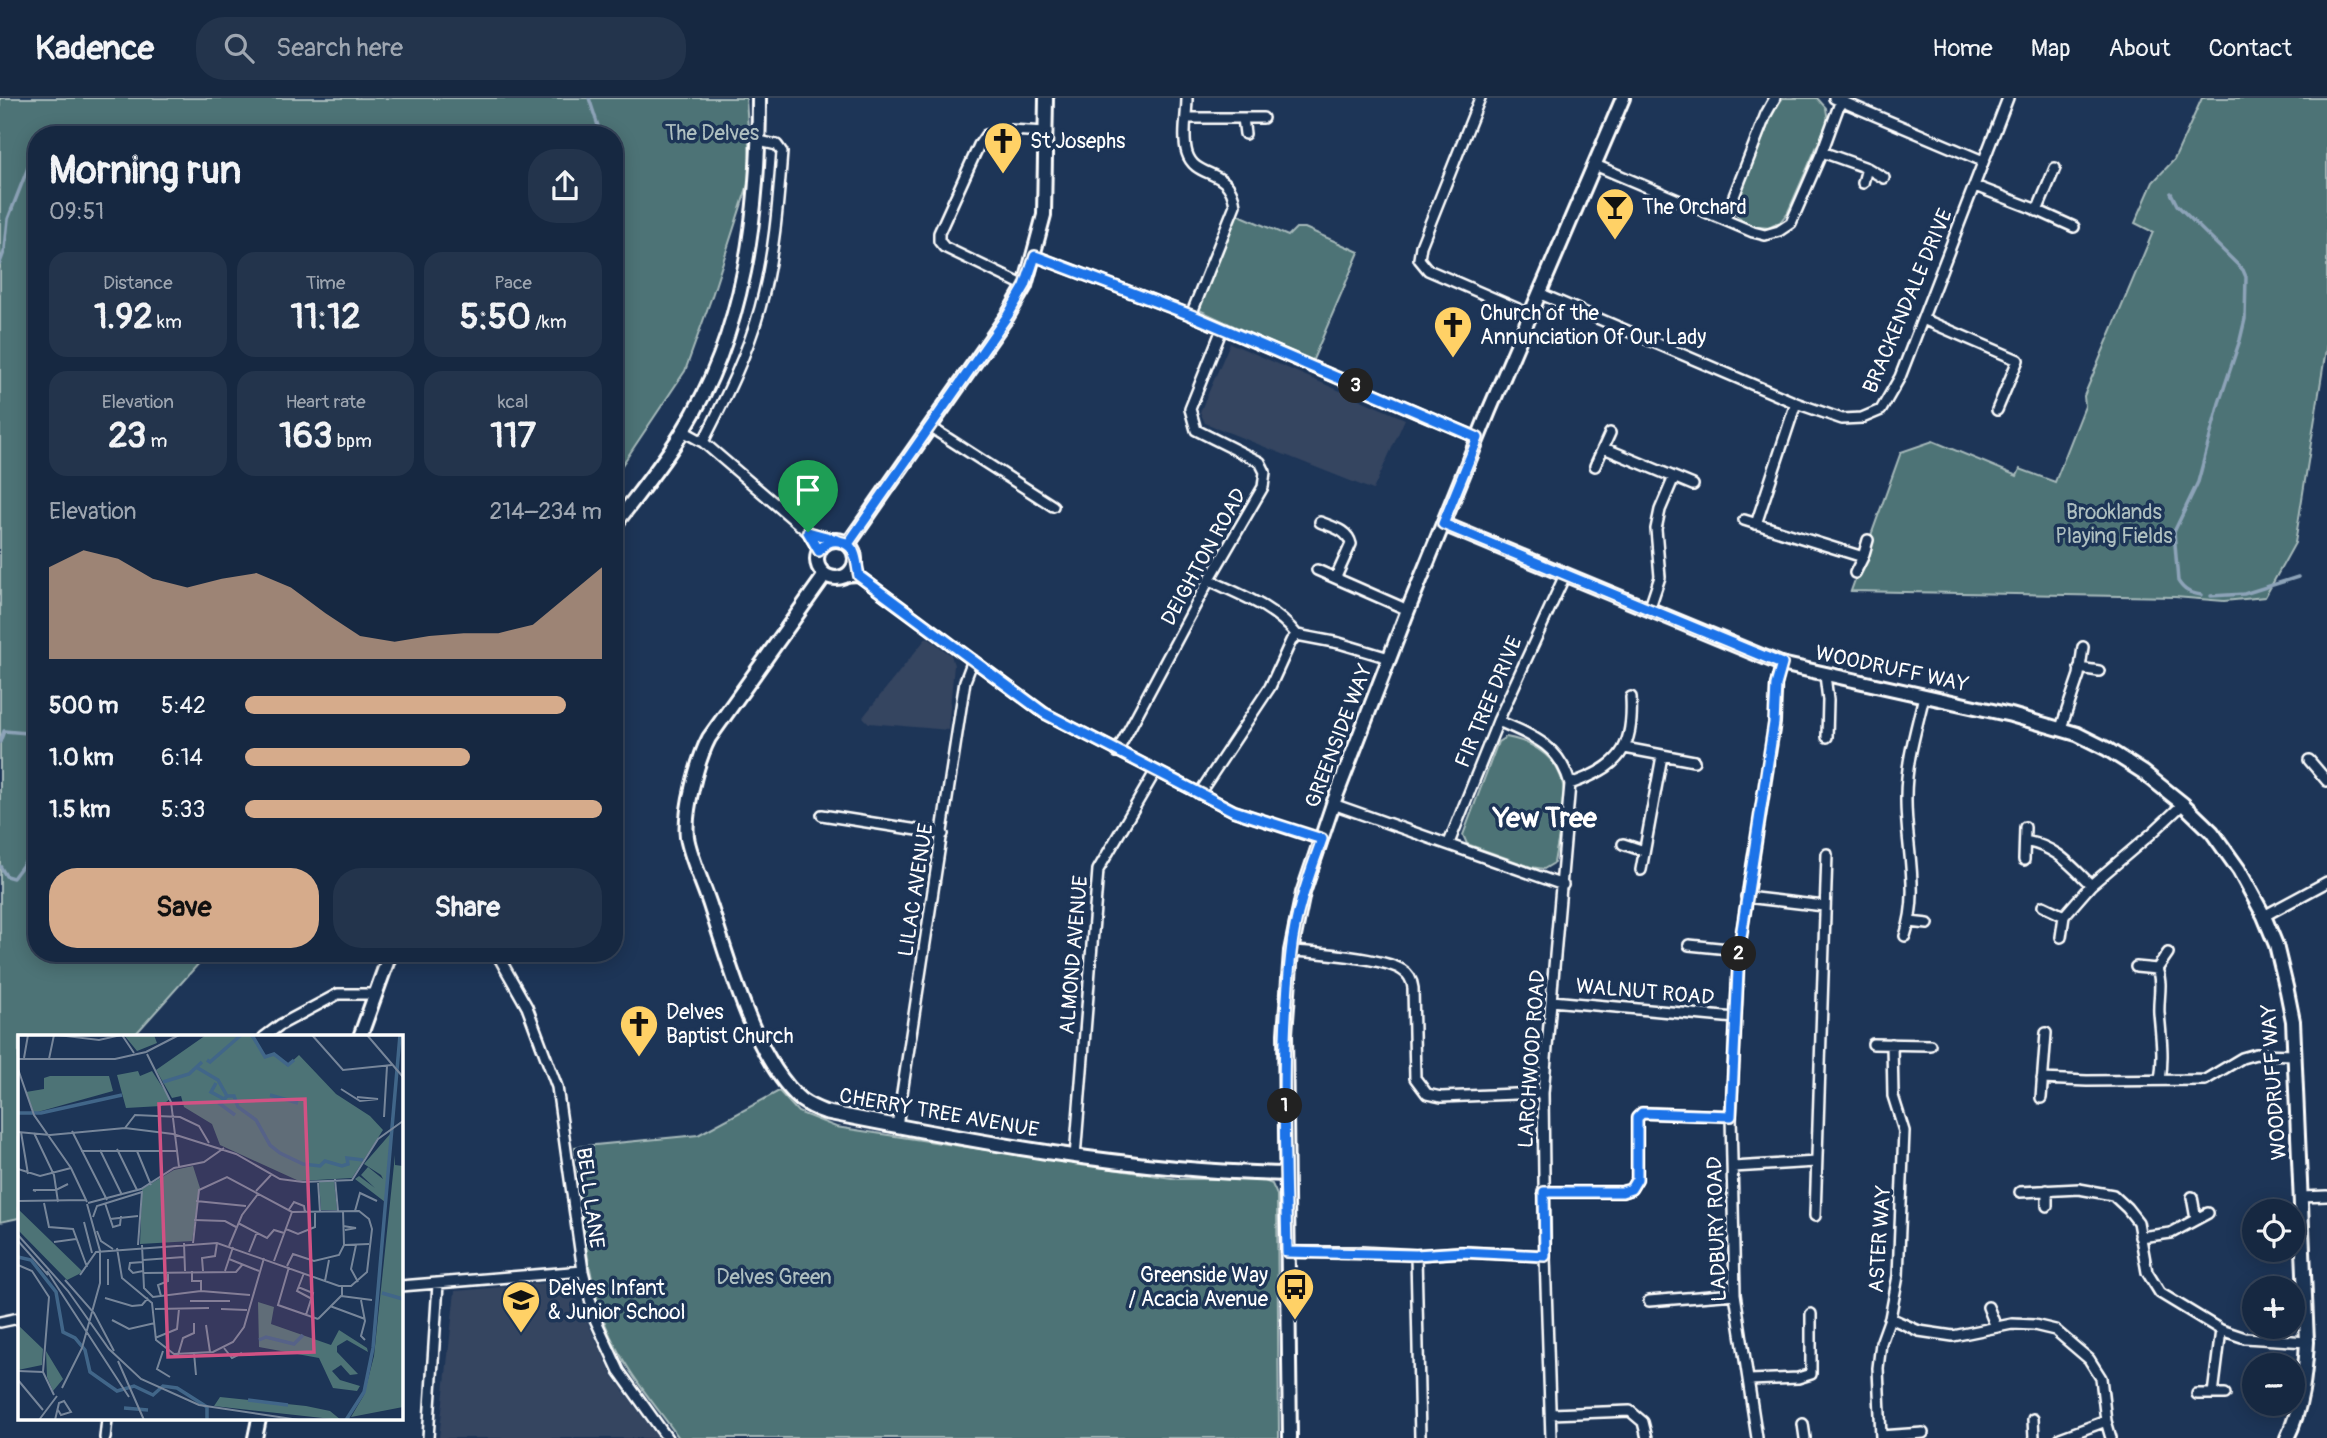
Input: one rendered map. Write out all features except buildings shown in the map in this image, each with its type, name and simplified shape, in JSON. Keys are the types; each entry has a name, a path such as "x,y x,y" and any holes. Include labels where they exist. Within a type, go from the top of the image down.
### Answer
{"street":[{"path":"623,514 684,431 724,349 737,311 752,221 760,141 760,98"},
{"path":"848,544 1008,315 1025,286 1044,215 1046,98"},
{"path":"1187,98 1187,153 1195,166 1224,179 1233,192 1235,205 1191,315"},
{"path":"1480,98 1421,246 1419,259 1428,270 1532,314"},
{"name":"GREENSIDE WAY","path":"1290,1438 1285,1034 1291,951 1303,893 1333,804 1408,610 1623,98"},
{"path":"1725,219 1774,98"},
{"name":"BRACKENDALE DRIVE","path":"1541,294 1796,403 1842,419 1862,418 1881,410 1900,377 2008,98"},
{"path":"1595,165 1765,235 1779,231 1791,223 1822,152 1838,99 1983,160"},
{"path":"1187,118 1263,118"},
{"path":"1243,118 1245,134"},
{"path":"1025,286 944,247 939,241 939,233 986,135 1009,130 1047,132"},
{"path":"703,442 747,348 768,273 782,152 777,145 760,141"},
{"path":"1822,152 1867,167 1884,178"},
{"path":"1863,183 1867,167"},
{"path":"2037,211 2055,168"},
{"path":"1975,186 2074,227"},
{"path":"1035,256 1191,315 1478,438"},
{"path":"1923,319 2018,360 1997,410"},
{"name":"DEIGHTON ROAD","path":"1117,751 1209,580 1264,487 1265,472 1260,461 1196,430 1192,420 1190,409 1222,329"},
{"path":"1756,524 1796,403"},
{"path":"930,427 1053,506"},
{"path":"684,431 703,442 808,532 819,551"},
{"path":"1595,466 1610,433"},
{"path":"1604,448 1693,485"},
{"path":"1649,610 1660,577 1656,529 1660,510 1674,477"},
{"path":"1744,520 1863,557"},
{"path":"1320,522 1348,534 1351,544 1336,577"},
{"name":"WOODRUFF WAY","path":"1443,524 1782,664 2061,728 2107,749 2143,772 2183,804 2218,841 2239,870 2264,916 2276,945 2293,1021 2307,1342 2305,1378 2295,1422 2287,1438"},
{"path":"808,532 848,544 855,554 859,576 1044,713 1234,811 1322,839"},
{"path":"831,540 819,551 817,558 825,575 859,576"},
{"path":"1855,573 1868,540"},
{"path":"842,577 849,573 855,563"},
{"path":"1317,570 1408,610"},
{"name":"CHERRY TREE AVENUE","path":"825,575 709,738 700,755 687,837 755,1032 774,1066 792,1090 804,1102 825,1112 1075,1157 1225,1173 1285,1174"},
{"name":"FIR TREE DRIVE","path":"1449,844 1498,721 1564,575"},
{"path":"1209,580 1273,611 1284,619 1297,635 1339,643 1389,658"},
{"path":"1199,794 1270,687 1297,635"},
{"path":"2061,728 2071,702 2083,647"},
{"name":"LILAC AVENUE","path":"897,1126 965,681 973,660"},
{"name":"LADBURY ROAD","path":"1757,1438 1735,1294 1731,1116 1739,950 1774,723 1776,685 1782,664"},
{"path":"2079,668 2099,671"},
{"path":"1825,676 1828,700 1827,737"},
{"path":"1905,936 1910,922 1914,883 1905,800 1906,766 1924,696"},
{"path":"1498,721 1538,738 1545,744 1562,765 1570,784 1596,774 1614,762 1625,748 1630,730 1631,697"},
{"path":"1625,748 1694,761"},
{"path":"1641,870 1662,756"},
{"path":"2309,760 2325,779 2317,787"},
{"name":"ALMOND AVENUE","path":"1075,1157 1098,870 1155,772"},
{"name":"LARCHWOOD ROAD","path":"1551,1438 1543,1093 1570,784"},
{"path":"1333,804 1563,885"},
{"path":"2061,937 2064,916 2091,885 2183,804"},
{"path":"822,815 943,834"},
{"path":"2024,860 2025,827"},
{"path":"2025,841 2046,846 2055,852 2091,885"},
{"path":"1623,844 1644,851"},
{"path":"1815,1216 1828,854"},
{"path":"2264,916 2327,882"},
{"path":"1746,897 1825,906"},
{"path":"2043,906 2064,916"},
{"path":"1910,922 1928,924"},
{"path":"1689,945 1739,950"},
{"path":"1291,951 1331,953 1395,966 1409,976 1413,988 1415,1078 1427,1094 1441,1097 1543,1093"},
{"path":"2157,969 2168,953"},
{"path":"361,1035 387,962"},
{"name":"BELL LANE","path":"502,962 527,1007 557,1087 583,1272 595,1319 619,1371 667,1438"},
{"path":"2136,967 2157,969"},
{"path":"2157,969 2160,977 2159,1013 2162,1027 2163,1065 2160,1080"},
{"path":"267,1035 338,994 374,994"},
{"name":"WALNUT ROAD","path":"1552,1001 1735,1018"},
{"path":"2041,1098 2046,1033"},
{"path":"1873,1044 1930,1045"},
{"name":"ASTER WAY","path":"1892,1044 1893,1096 1904,1131 1898,1276 1890,1318 1881,1342 1878,1368 1881,1437 1923,1433"},
{"path":"2042,1079 2205,1080 2256,1054 2295,1055"},
{"path":"1544,1192 1622,1192 1631,1189 1637,1179 1637,1118 1642,1113 1731,1116"},
{"path":"1733,1167 1816,1162"},
{"path":"2020,1192 2079,1189 2113,1195 2137,1222 2147,1272 2161,1293 2221,1330 2245,1338 2307,1342"},
{"path":"2047,1190 2047,1206"},
{"path":"2301,1197 2327,1196"},
{"path":"2192,1197 2196,1219"},
{"path":"2140,1237 2171,1233 2208,1213"},
{"path":"1287,1252 1416,1255 1462,1252 1545,1256"},
{"path":"1416,1255 1420,1438"},
{"path":"402,1286 583,1272"},
{"path":"428,1438 438,1284"},
{"path":"1649,1301 1735,1294"},
{"path":"1988,1307 1996,1326"},
{"path":"1749,1380 1798,1378 1811,1374 1811,1314"},
{"path":"0,1322 18,1318"},
{"path":"1890,1318 1919,1331 1953,1336 1996,1326 2034,1325 2055,1330 2089,1359 2101,1378 2106,1421 2111,1438"},
{"path":"2213,1394 2221,1330"},
{"path":"2197,1394 2225,1394"},
{"path":"1551,1413 1630,1411 1643,1422 1647,1438"},
{"path":"2033,1419 2034,1438"},
{"path":"105,1438 107,1420"},
{"path":"255,1438 259,1420"},
{"path":"2060,1438 2106,1421"},
{"path":"1803,1424 1805,1438"}],"shaded area":[{"path":"1230,343 1405,419 1373,490 1205,423 1200,412"},
{"path":"927,637 951,655 954,665 948,730 869,723 863,717"},
{"name":"Delves Infant & Junior School","path":"568,1281 613,1376 658,1438 439,1438 455,1291"}],"green space":[{"name":"The Delves","path":"0,98 746,98 751,175 711,299 685,371 623,464 623,126 28,126 28,962 200,962 135,1035 18,1035 18,1218 0,1222"},
{"path":"1783,98 1817,98 1826,108 1828,121 1788,212 1780,222 1769,228 1751,226 1737,216 1735,207 1775,108"},
{"name":"Brooklands Playing Fields","path":"2202,98 2327,98 2327,343 2295,543 2265,597 2224,601 2175,597 1851,591 1901,452 1933,441 2017,476 2020,469 2055,482 2085,406 2084,396 2153,232 2135,223 2153,182 2174,160"},
{"path":"1237,214 1288,236 1296,228 1305,228 1359,252 1312,362 1197,309"},
{"path":"1506,737 1527,743 1545,754 1562,781 1563,809 1554,863 1544,869 1531,867 1467,844 1463,835 1498,742"},
{"name":"Delves Green","path":"779,1091 798,1112 836,1127 1178,1179 1260,1179 1272,1184 1277,1195 1279,1438 679,1438 630,1370 606,1326 588,1260 575,1147 698,1135"}],"waterway":[{"path":"589,98 598,126"},
{"path":"0,263 5,249 8,219 28,168"},
{"path":"2171,193 2177,205 2243,270 2246,277 2245,319 2240,340 2219,403 2198,482 2174,532 2178,581 2188,591 2201,595"},
{"path":"2211,596 2244,594 2298,577"},
{"path":"0,742 4,731 27,733 28,731"},
{"path":"0,866 6,876 13,878 28,858"}],"place":[{"name":"St Josephs","path":"1003,175"},
{"name":"The Orchard","path":"1615,241"},
{"name":"Church of the Annunciation Of Our Lady","path":"1453,359"},
{"name":"Delves Baptist Church","path":"639,1058"},
{"name":"Greenside Way / Acacia Avenue","path":"1295,1321"},
{"name":"Delves Infant & Junior School","path":"521,1334"}],"district":[{"name":"Yew Tree","path":"1545,818"}],"route":[{"path":"808,532 819,551 831,540 848,544 1008,315 1025,286 1035,256 1191,315 1478,438 1443,524 1782,664 1776,685 1774,723 1739,950 1731,1116 1642,1113 1637,1118 1636,1129 1637,1179 1631,1189 1622,1192 1544,1192 1545,1256 1462,1252 1416,1255 1287,1252 1285,1034 1291,951 1303,893 1322,839 1234,811 1044,713 859,576 855,554 848,544 840,540 831,540 808,532"}]}
